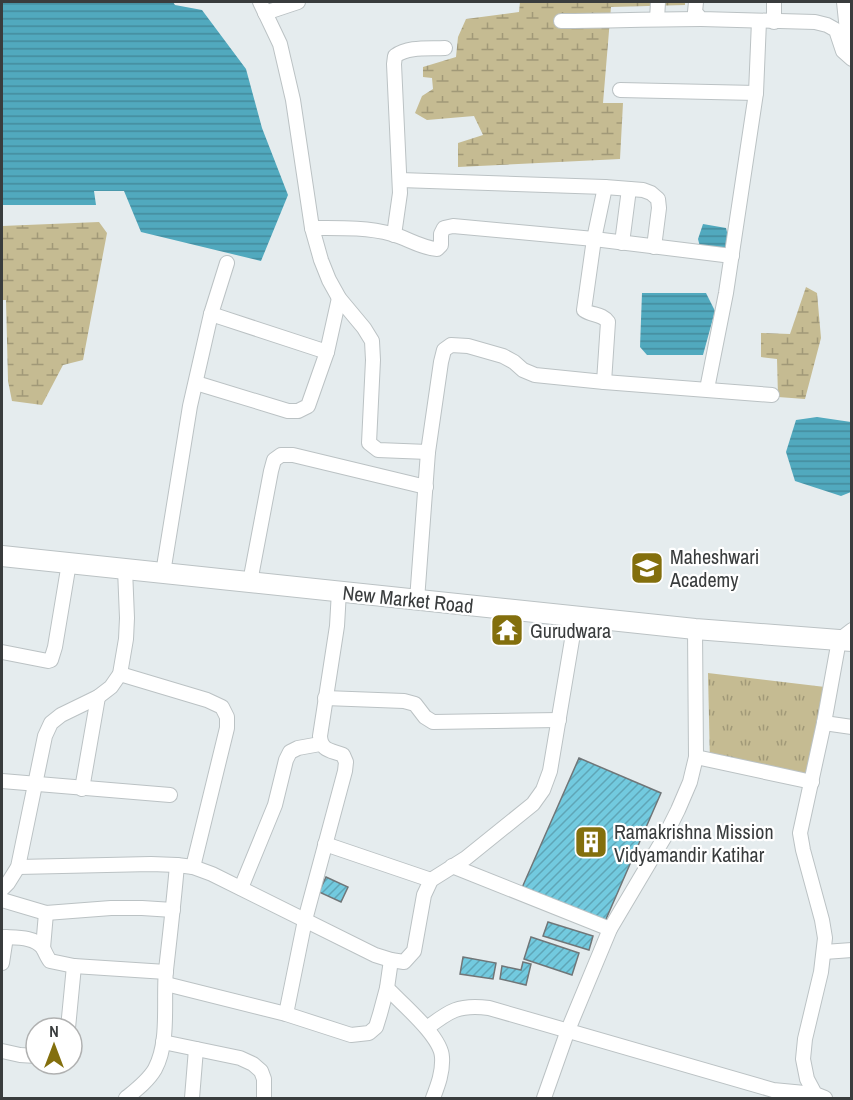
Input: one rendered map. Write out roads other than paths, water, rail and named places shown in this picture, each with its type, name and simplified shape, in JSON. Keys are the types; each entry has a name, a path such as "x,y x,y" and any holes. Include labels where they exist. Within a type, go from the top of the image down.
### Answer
{"street":[{"path":"298,2 262,7 280,44 293,100 312,228 325,270 339,298 372,341 369,443 378,450 428,452"},
{"path":"657,19 658,2"},
{"path":"696,2 695,12 701,19"},
{"path":"774,2 774,21"},
{"path":"847,3 851,59"},
{"path":"561,21 701,19 814,22 836,30 843,51 851,59"},
{"path":"707,389 726,293 756,93 759,21"},
{"path":"394,235 400,193 395,56 402,51 445,48"},
{"path":"620,90 756,93"},
{"path":"400,180 606,187 651,193 658,199 659,208 654,247"},
{"path":"604,382 608,322 600,315 589,314 584,310 594,239 606,187"},
{"path":"622,243 629,189"},
{"path":"312,228 348,228 394,235 428,249 437,249 441,245 441,234 444,228 453,226 594,239 732,256"},
{"path":"163,573 184,438 211,314 227,262"},
{"path":"196,383 288,411 298,411 308,406 327,352 339,298"},
{"path":"211,314 327,352"},
{"path":"417,600 428,452 441,362 444,350 451,345 468,346 503,356 523,370 535,375 772,395"},
{"path":"250,582 271,471 274,460 281,455 293,455 426,487"},
{"name":"New Market Road","path":"2,556 695,628 847,637"},
{"path":"2,652 51,660 69,563"},
{"path":"2,889 18,867 45,736 51,723 61,715 98,698 111,687 120,674 127,618 125,569"},
{"path":"320,744 337,626 339,591"},
{"path":"18,867 151,864 193,867 241,888 375,955 404,962 414,951 424,895 431,880 466,858 533,804 543,790 550,771 576,616"},
{"path":"544,1098 568,1030 610,928 664,838 690,782 696,757 695,628"},
{"path":"820,1096 807,1079 803,1059 805,1039 821,972 825,938 800,833 824,723 847,637"},
{"path":"120,674 207,700 222,707 227,717 227,728 193,867"},
{"path":"82,789 98,698"},
{"path":"325,698 404,701 415,704 425,717 433,722 559,720"},
{"path":"824,723 852,727"},
{"path":"286,1014 305,920 345,771 346,762 343,755 326,749 320,744"},
{"path":"241,888 275,805 290,752 298,748 320,744"},
{"path":"696,757 812,782"},
{"path":"2,781 170,795"},
{"path":"325,844 431,880"},
{"path":"126,1098 154,1070 161,1055 177,865"},
{"path":"452,866 610,928"},
{"path":"2,900 46,913 111,908 173,910"},
{"path":"43,948 46,913"},
{"path":"2,963 4,937 26,939 36,942 43,948 50,961 166,978 351,1035 369,1033 376,1027 387,988 391,960"},
{"path":"824,952 852,950"},
{"path":"69,1016 74,966"},
{"path":"387,988 427,1028 442,1054 440,1080 433,1098"},
{"path":"427,1028 445,1014 459,1008 476,1006 489,1008 773,1090 820,1096"},
{"path":"163,1042 240,1058 253,1064 261,1071 264,1079 264,1098"},
{"path":"192,1098 196,1049"},
{"path":"2,1051 24,1055"}],"water":[{"path":"2,2 173,2 175,5 202,10 246,69 262,128 288,195 261,261 141,232 124,191 94,191 96,205 2,205"},
{"path":"703,224 726,228 730,244 721,254 700,247 698,239"},
{"path":"642,293 706,293 715,311 703,355 647,355 640,347"},
{"path":"817,417 851,422 851,492 841,496 795,481 786,452 796,420"}],"place":[{"name":"Maheshwari Academy","path":"647,568"},
{"name":"Gurudwara","path":"507,630"},
{"name":"Ramakrishna Mission Vidyamandir Katihar","path":"591,842"}]}
